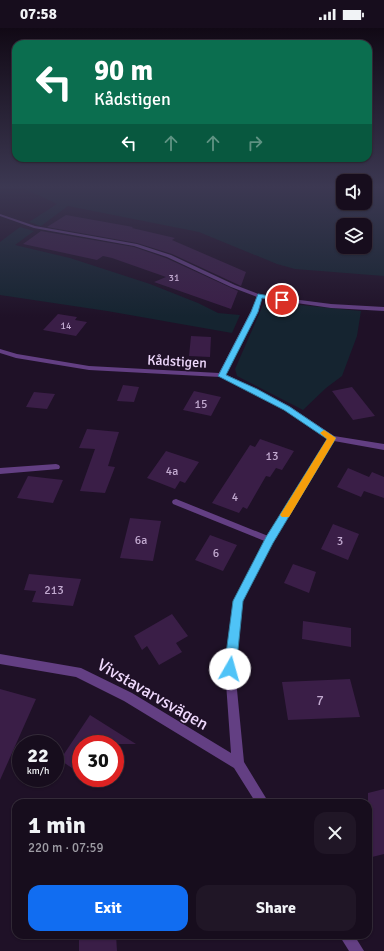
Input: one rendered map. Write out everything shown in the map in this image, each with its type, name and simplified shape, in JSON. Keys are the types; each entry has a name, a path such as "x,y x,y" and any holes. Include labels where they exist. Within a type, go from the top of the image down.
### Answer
{"street":[{"path":"57,231 135,245 169,256 233,286 260,296 324,305 384,309"},
{"path":"222,376 254,312 260,296"},
{"name":"Kådstigen","path":"0,351 16,356 89,368 222,376 254,390 287,408 332,438 384,447"},
{"path":"238,764 230,669 238,601 270,540 332,438"},
{"path":"0,471 56,467"},
{"path":"176,502 270,540"},
{"name":"Vivstavarvsvägen","path":"0,660 77,672 128,697 238,764 260,799"},
{"path":"349,939 357,951"}],"shaded area":[{"path":"15,231 34,231 15,245 70,258 150,284 198,303 218,313 240,315 232,333 107,311 0,295 0,242"},
{"path":"194,231 336,231 336,254 372,254 372,231 384,231 384,276 295,269 277,264"},
{"path":"271,302 361,311 357,336 342,376 326,388 303,410 237,376 235,369 263,305"}],"building":[{"path":"41,231 134,247 166,258 238,291 231,309 154,282 166,277 112,258 103,256 97,260 23,244"},
{"path":"70,231 145,231 175,238 172,240 246,272 241,286 172,254 137,243"},
{"path":"58,314 77,317 75,320 87,322 76,336 43,330"},
{"path":"191,336 211,337 210,357 189,356"},
{"path":"123,385 139,387 134,402 117,401"},
{"path":"352,387 375,416 353,420 332,391"},
{"path":"194,391 221,397 211,416 183,410"},
{"path":"34,392 55,394 47,409 26,407"},
{"path":"87,429 119,432 108,466 115,467 105,493 80,491 95,449 79,448"},
{"path":"260,439 294,451 282,470 276,468 270,477 266,476 247,509 243,507 239,513 212,503 250,445 255,447"},
{"path":"166,451 199,462 185,483 180,481 175,489 147,478"},
{"path":"348,468 369,477 372,472 384,477 384,498 364,491 361,497 337,487"},
{"path":"28,476 63,480 53,503 17,498"},
{"path":"130,518 161,521 153,561 120,558"},
{"path":"333,524 359,534 348,560 321,549"},
{"path":"210,535 237,545 223,571 195,560"},
{"path":"293,564 316,572 309,593 284,583"},
{"path":"29,574 81,579 73,606 32,602 36,591 24,590"},
{"path":"172,614 188,636 176,643 182,652 159,665 147,646 142,650 134,636"},
{"path":"303,621 351,628 351,647 302,639"},
{"path":"350,679 360,717 288,720 282,682"},
{"path":"0,689 36,699 20,735 12,735 12,753 0,780"},
{"path":"90,715 122,735 77,735"},
{"path":"124,736 136,744 124,744"},
{"path":"72,742 72,768 64,763 64,754"},
{"path":"384,789 384,854 372,857 372,799 368,799 368,793"},
{"path":"79,939 116,939 117,951 79,951"}],"slow traffic":[{"path":"285,515 332,438 324,433"}],"route":[{"path":"230,669 238,601 270,540 332,438 287,408 254,390 222,376 254,312 260,296 282,300"}]}
